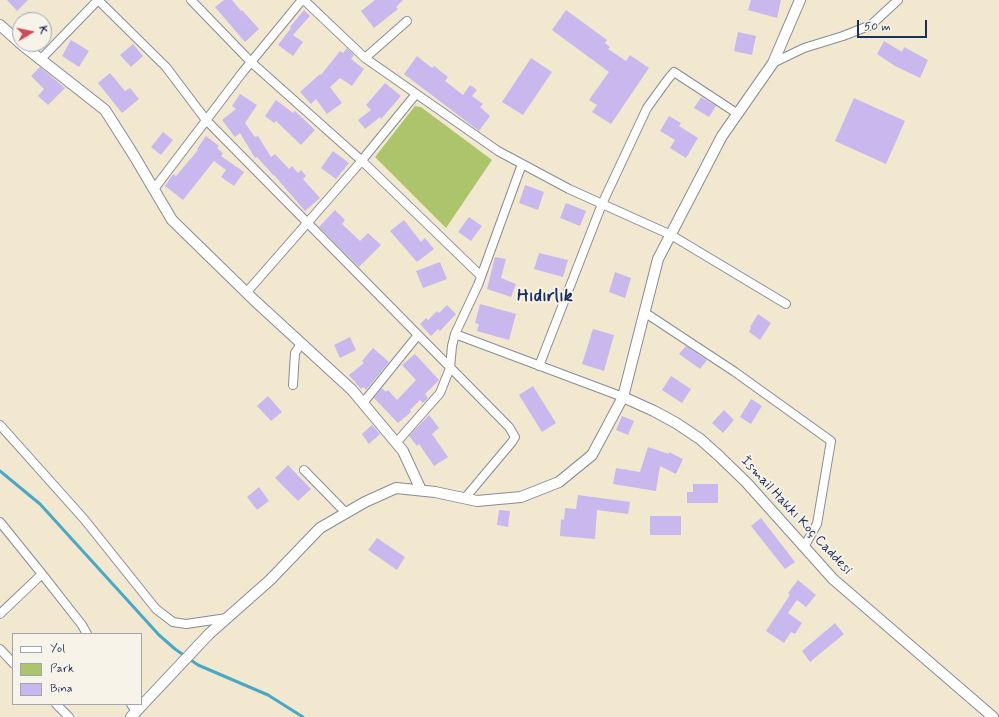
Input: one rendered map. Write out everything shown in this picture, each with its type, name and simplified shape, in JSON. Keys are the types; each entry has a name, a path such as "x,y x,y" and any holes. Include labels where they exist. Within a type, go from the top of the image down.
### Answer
{"street":[{"path":"40,60 98,0 166,67 206,120 509,426 515,437 512,442 465,498"},
{"path":"191,0 251,62 362,161 481,276"},
{"path":"154,189 251,62 303,0 365,58 498,151 569,189 671,235 786,304"},
{"path":"142,703 209,634 270,580 320,528 365,502 396,488 435,492 477,501 521,497 559,482 592,455 623,397 658,260 722,136 773,63 800,0"},
{"path":"773,63 804,48 843,36 871,25 898,0"},
{"path":"365,58 407,21"},
{"path":"0,25 12,36"},
{"path":"30,52 105,110 172,220 246,293 352,390 403,451 421,490"},
{"path":"539,366 602,204 647,108 674,72 738,114"},
{"path":"246,293 362,161 416,94"},
{"path":"396,443 440,393 450,368 452,346 455,334 481,276 522,164"},
{"path":"644,312 735,372 831,441 817,524 804,547"},
{"path":"455,334 623,397"},
{"path":"363,403 418,335"},
{"path":"293,385 295,354 301,344"},
{"name":"İsmail Hakkı Koç Caddesi","path":"623,397 654,411 700,439 732,467 833,579 993,717"},
{"path":"0,425 84,519 156,609 174,622 186,624 227,618"},
{"path":"304,470 346,513"},
{"path":"0,522 42,574 86,633"},
{"path":"0,614 42,574"},
{"path":"0,649 12,662"},
{"path":"57,705 69,717"}],"green space":[{"path":"415,106 421,107 492,160 446,228 375,157"}],"building":[{"path":"7,0 28,0 17,11"},
{"path":"224,0 232,0 259,29 245,42 215,7"},
{"path":"375,0 403,0 396,7 398,9 374,28 361,11"},
{"path":"751,0 781,0 777,18 748,10"},
{"path":"304,10 310,16 293,35 303,42 293,56 278,45"},
{"path":"566,10 607,40 605,43 610,47 608,49 626,61 630,55 649,68 611,124 592,112 597,105 589,100 609,72 552,30"},
{"path":"738,32 756,36 752,55 734,51"},
{"path":"71,40 89,51 79,67 62,56"},
{"path":"884,41 902,52 904,47 928,60 920,78 895,66 877,54"},
{"path":"133,44 143,56 131,67 120,55"},
{"path":"347,48 354,55 351,59 364,69 352,86 340,78 330,87 342,103 327,114 316,99 311,104 300,92 320,74 321,75 340,51 343,53"},
{"path":"417,56 432,68 434,66 448,77 445,81 463,95 470,85 477,90 472,96 483,104 480,107 490,116 479,131 404,74"},
{"path":"531,58 552,72 523,115 502,102"},
{"path":"40,67 65,88 48,105 38,96 44,89 31,76"},
{"path":"110,73 125,91 130,88 139,99 122,113 98,83"},
{"path":"385,83 401,96 381,119 380,117 365,129 358,120 371,110 366,105"},
{"path":"240,94 257,105 245,123 255,137 258,136 271,157 275,154 289,169 292,166 298,173 301,170 306,176 303,179 320,198 305,211 274,175 257,157 255,158 240,133 235,137 222,120 236,109 232,106"},
{"path":"701,97 716,106 709,117 694,108"},
{"path":"854,98 905,121 886,164 835,141"},
{"path":"276,100 293,113 295,111 315,130 301,145 276,121 274,123 265,116"},
{"path":"669,116 681,123 679,126 698,138 686,158 670,148 675,140 660,131"},
{"path":"163,132 173,140 161,155 151,147"},
{"path":"206,136 219,146 217,148 223,153 221,156 244,172 234,186 221,177 226,170 214,161 183,200 165,186 173,174 176,176 198,150 197,149"},
{"path":"333,151 349,163 336,179 321,168"},
{"path":"525,185 544,192 538,210 519,203"},
{"path":"566,203 586,211 580,226 560,218"},
{"path":"335,210 345,220 342,224 360,241 368,233 381,245 359,267 319,227"},
{"path":"469,217 482,226 471,241 458,232"},
{"path":"404,220 421,242 425,238 434,249 417,262 390,231"},
{"path":"539,253 568,260 563,277 534,269"},
{"path":"495,257 506,259 501,278 516,284 511,297 487,289"},
{"path":"440,262 447,279 423,288 416,271"},
{"path":"615,272 631,278 625,298 609,292"},
{"path":"480,304 516,314 509,340 477,331 479,324 475,323"},
{"path":"447,305 456,314 440,331 438,329 431,336 420,324 426,318 428,320 437,311 439,313"},
{"path":"758,314 771,323 760,340 749,332 750,327"},
{"path":"593,329 614,335 604,371 582,364"},
{"path":"350,337 356,350 340,358 334,345"},
{"path":"686,346 707,360 700,369 679,354"},
{"path":"373,348 389,362 366,390 364,387 361,389 349,375 364,363 362,361"},
{"path":"415,354 439,380 425,394 428,398 423,403 420,400 410,410 411,412 398,423 374,398 382,388 386,392 388,390 397,400 416,380 402,365"},
{"path":"671,376 691,389 682,403 662,390"},
{"path":"533,386 556,423 542,432 519,395"},
{"path":"268,396 282,412 271,421 257,406"},
{"path":"751,399 762,406 751,424 740,417"},
{"path":"724,410 734,420 723,433 712,423"},
{"path":"429,415 439,428 432,434 448,457 434,466 419,444 417,446 409,436"},
{"path":"622,416 634,421 628,435 616,430"},
{"path":"372,425 380,434 369,444 362,434"},
{"path":"648,447 669,454 669,452 683,459 676,474 660,466 656,491 613,484 616,468 640,472"},
{"path":"288,465 311,489 298,501 275,478"},
{"path":"693,484 718,484 718,503 687,503 687,492 693,492"},
{"path":"259,487 269,501 257,510 247,497"},
{"path":"578,495 630,502 628,514 597,510 595,539 560,536 561,519 564,520 565,508 576,509"},
{"path":"499,510 510,511 508,527 497,525"},
{"path":"650,516 681,516 681,535 650,535"},
{"path":"761,518 795,562 785,569 751,526"},
{"path":"377,538 405,557 397,570 368,550"},
{"path":"798,580 816,595 806,607 797,600 788,613 802,623 795,634 791,632 784,643 766,631 790,595 788,593"},
{"path":"835,623 844,634 810,662 802,651"}],"waterway":[{"path":"0,471 40,504 159,635 175,649 198,665 268,695 303,717"}],"district":[{"name":"Hıdırlık","path":"545,297"}]}
